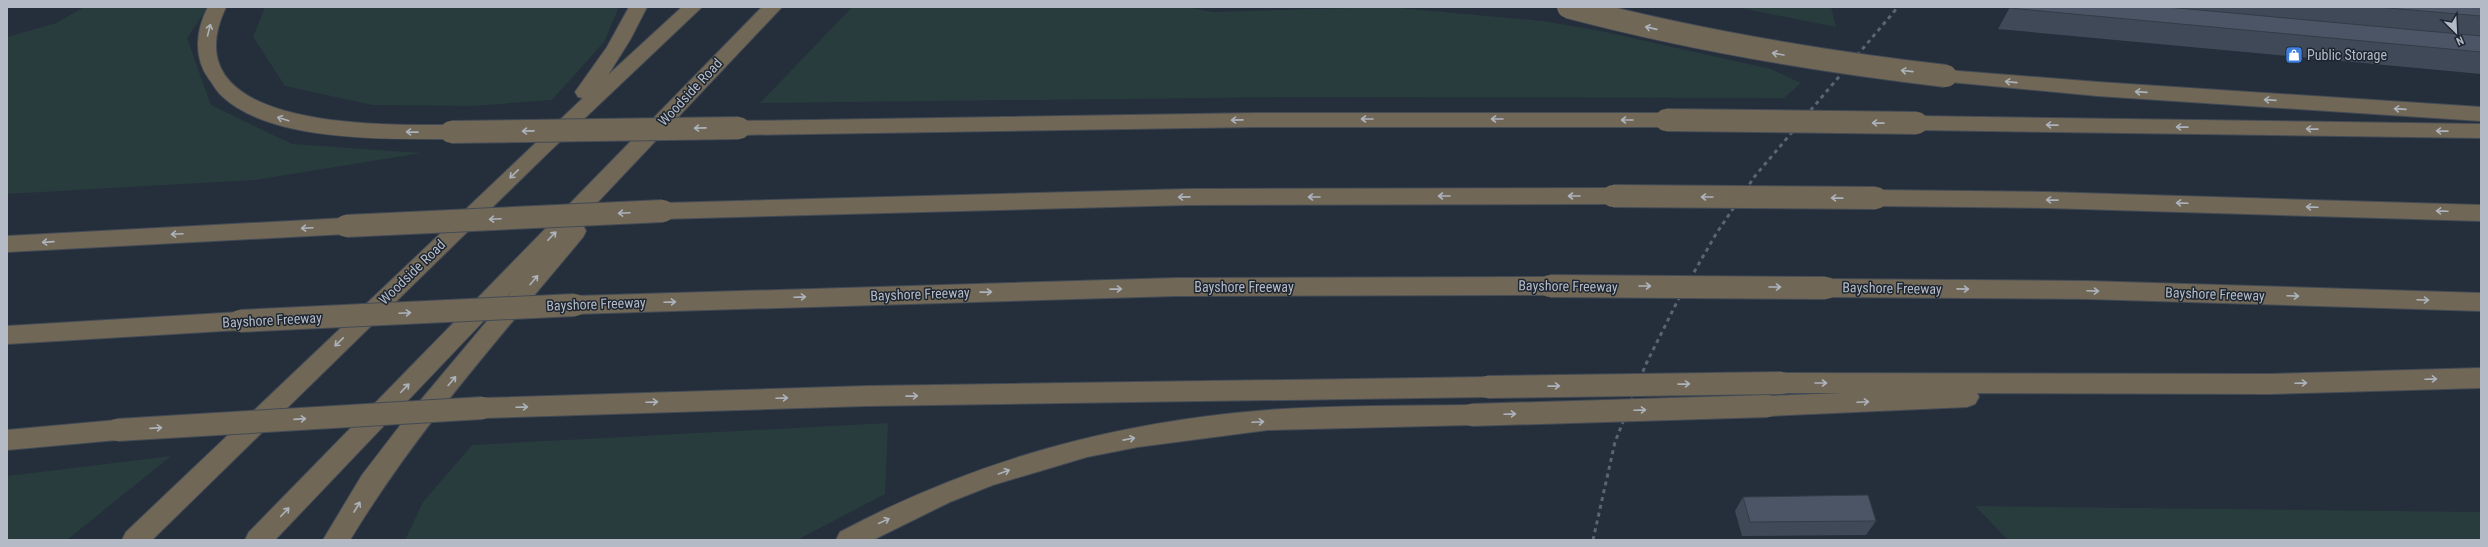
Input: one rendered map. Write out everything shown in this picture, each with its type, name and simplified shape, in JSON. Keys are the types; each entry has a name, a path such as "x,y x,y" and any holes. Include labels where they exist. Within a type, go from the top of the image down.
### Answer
{"highway":[{"path":"217,7 208,37 208,59 216,78 233,95 259,111 297,123 343,129 451,132 1256,120 1666,120 2481,132"},
{"path":"542,147 604,68 626,33 638,7"},
{"name":"Woodside Road","path":"135,540 542,147 693,7"},
{"name":"Woodside Road","path":"258,540 682,101 700,80 773,7"},
{"path":"1568,7 1654,29 1790,56 1946,76 2098,89 2481,114"},
{"path":"336,540 371,483 414,426 682,101"},
{"path":"7,244 663,211 1181,198 1612,196 1876,198 2047,200 2481,212"},
{"name":"Bayshore Freeway","path":"7,335 240,321 575,305 1176,287 1550,286 2087,290 2481,302"},
{"path":"849,540 936,496 1020,466 1094,446 1168,431 1240,422 1768,406 2270,384 2481,378"},
{"path":"7,440 117,430 484,408 866,396 1782,383 2270,384"},
{"path":"123,540 230,447"}],"shaded area":[{"path":"84,7 208,7 187,38 211,105 292,144 422,153 255,180 7,194 7,37 56,23"},
{"path":"265,7 619,7 604,42 552,100 473,106 372,105 285,86 253,37"},
{"path":"852,7 1187,7 1213,12 1388,7 1543,21 1601,31 1771,69 1801,83 1784,98 1297,97 760,103"},
{"path":"1735,7 1831,7 1836,27"},
{"path":"888,423 885,494 797,540 405,540 423,502 472,445"},
{"path":"171,456 67,540 7,540 7,476"},
{"path":"1975,506 2481,512 2481,540 2008,540"}],"building":[{"path":"2167,7 2481,36 2481,52 2009,8"},
{"path":"2377,7 2481,7 2481,16"},
{"path":"1868,495 1876,521 1750,522 1743,497"}],"railway":[{"path":"1593,540 1615,442 1646,364 1678,300 1716,234 1755,176 1898,7"}],"place":[{"name":"Public Storage","path":"2294,55"}]}
